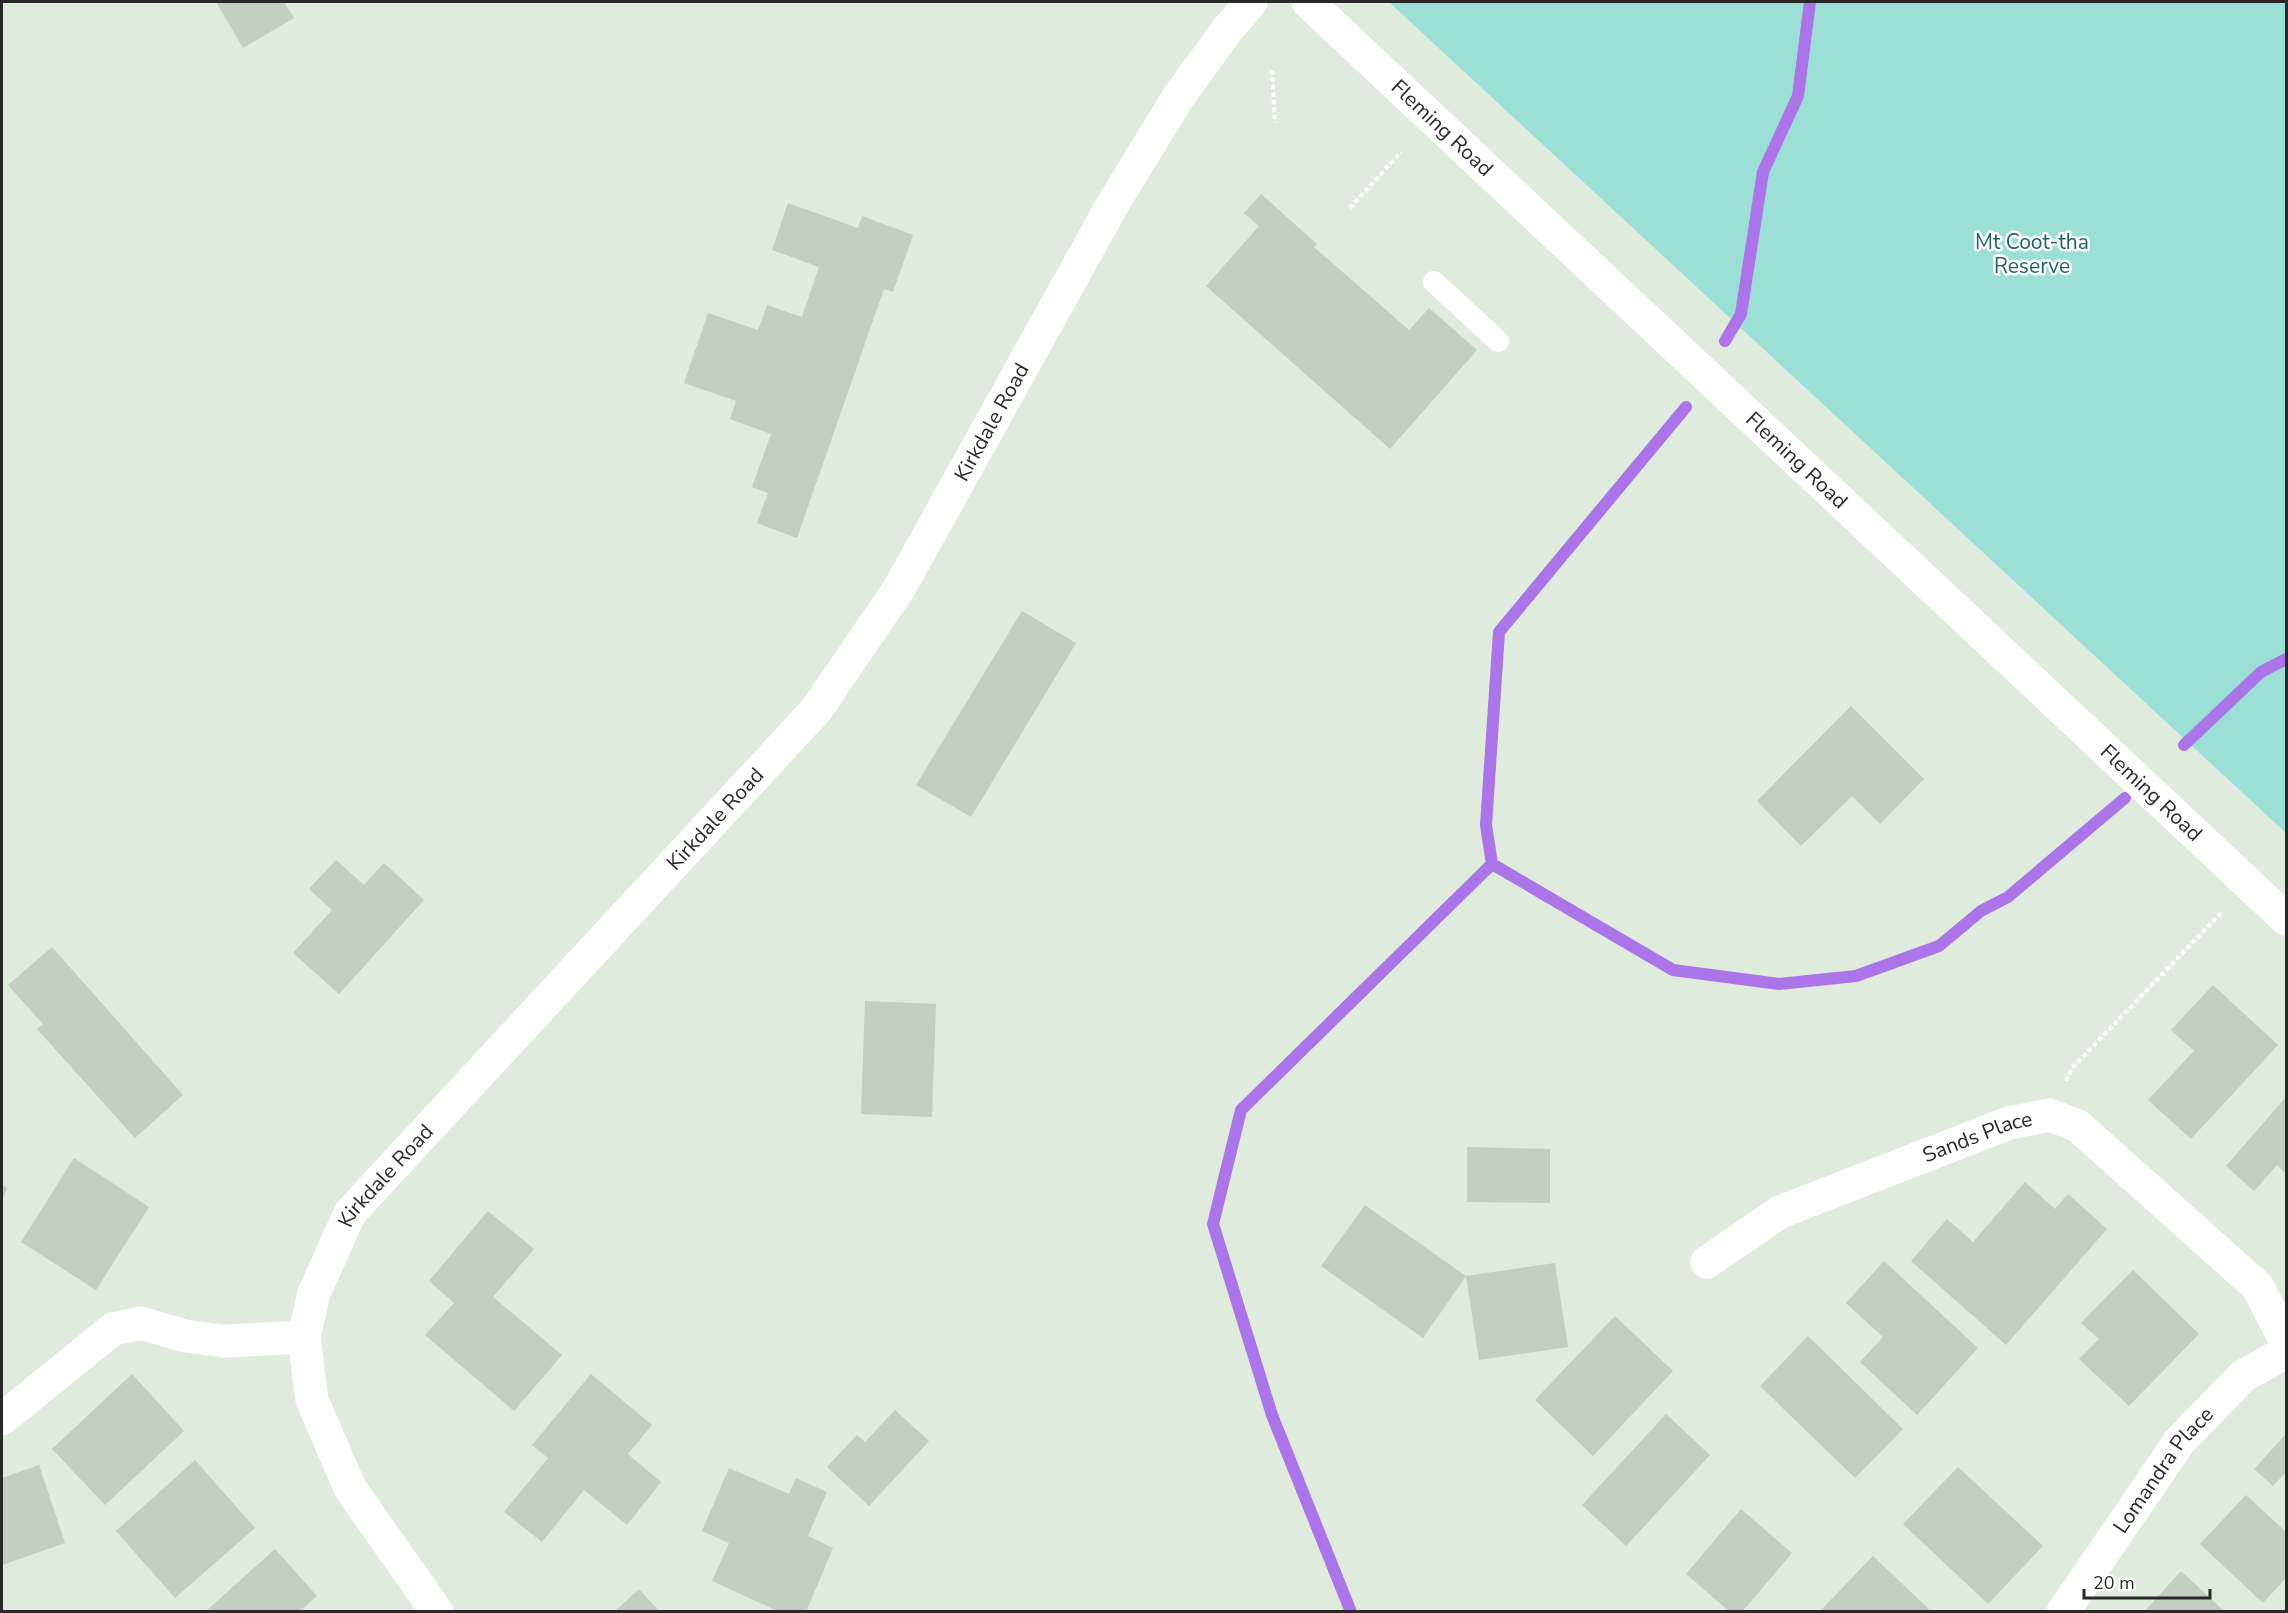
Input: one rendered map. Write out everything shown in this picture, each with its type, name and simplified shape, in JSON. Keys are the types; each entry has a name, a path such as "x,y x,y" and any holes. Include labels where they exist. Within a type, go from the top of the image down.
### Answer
{"street":[{"name":"Kirkdale Road","path":"437,1611 350,1488 312,1400 304,1337 314,1293 350,1213 817,710 900,587 1114,202 1179,96 1227,30 1251,2"},
{"name":"Fleming Road","path":"1308,2 2286,920"},
{"name":"Sands Place","path":"1707,1262 1780,1212 2010,1123 2050,1115 2078,1126 2258,1287 2286,1342"},
{"path":"2,1419 113,1329 141,1323 185,1336 224,1341 304,1337"},
{"name":"Lomandra Place","path":"2062,1611 2144,1488 2179,1442 2243,1376 2286,1352"}],"lane":[{"path":"1434,282 1498,341"}],"path":[{"path":"1272,70 1275,123"},
{"path":"1350,208 1401,152"},
{"path":"2050,1115 2072,1068 2227,907"}],"green space":[{"name":"Mt Coot-tha Reserve","path":"1389,2 2286,2 2286,833"}],"building":[{"path":"216,2 284,2 294,18 243,48"},
{"path":"1261,194 1317,244 1314,247 1409,330 1429,308 1477,350 1390,449 1206,286 1259,226 1244,213"},
{"path":"788,203 858,228 862,216 913,235 893,292 884,289 797,538 757,523 768,493 752,487 771,434 730,419 736,401 684,383 708,313 758,330 767,305 802,317 819,267 772,250"},
{"path":"1022,611 1076,643 971,817 916,785"},
{"path":"1851,706 1924,779 1880,824 1852,796 1801,846 1757,801"},
{"path":"336,860 364,885 384,863 424,900 339,994 293,953 332,910 309,889"},
{"path":"52,947 183,1095 135,1138 37,1029 43,1024 8,985"},
{"path":"2213,985 2278,1045 2191,1139 2148,1100 2194,1051 2171,1030"},
{"path":"865,1001 936,1004 932,1117 861,1114"},
{"path":"2286,1097 2286,1174 2277,1165 2254,1191 2226,1166"},
{"path":"1467,1147 1550,1149 1550,1203 1467,1202"},
{"path":"74,1158 149,1207 96,1290 21,1242"},
{"path":"2025,1182 2055,1209 2068,1194 2107,1229 2006,1345 1911,1261 1947,1219 1973,1242"},
{"path":"2,1185 7,1188 2,1201"},
{"path":"1365,1205 1466,1276 1423,1338 1321,1266"},
{"path":"488,1211 534,1249 493,1297 562,1355 514,1411 425,1335 454,1303 429,1281"},
{"path":"1884,1261 1978,1348 1917,1415 1860,1362 1883,1337 1846,1303"},
{"path":"1555,1263 1568,1347 1479,1360 1466,1276"},
{"path":"2133,1270 2199,1334 2129,1406 2079,1359 2099,1339 2081,1323"},
{"path":"1615,1316 1673,1371 1593,1456 1535,1400"},
{"path":"1808,1336 1903,1429 1855,1478 1760,1386"},
{"path":"132,1374 184,1431 105,1505 52,1449"},
{"path":"591,1374 652,1425 628,1454 661,1482 627,1525 584,1490 542,1542 504,1512 548,1458 532,1445"},
{"path":"895,1410 929,1441 869,1506 827,1467 857,1435 865,1442"},
{"path":"1666,1414 1710,1455 1626,1546 1582,1505"},
{"path":"2286,1434 2286,1476 2284,1474 2273,1486 2254,1469"},
{"path":"195,1460 255,1528 175,1598 116,1531"},
{"path":"39,1465 65,1543 2,1565 2,1478"},
{"path":"1958,1467 2043,1546 1988,1604 1903,1524"},
{"path":"729,1468 789,1494 796,1478 827,1492 808,1536 833,1548 806,1612 780,1612 712,1581 729,1543 702,1531"},
{"path":"2246,1495 2286,1532 2286,1578 2263,1603 2200,1544"},
{"path":"1741,1509 1792,1553 1742,1612 1730,1612 1686,1574"},
{"path":"275,1549 317,1596 299,1612 205,1612"},
{"path":"1873,1556 1932,1612 1825,1612 1822,1609"},
{"path":"2181,1571 2225,1612 2144,1612"},
{"path":"639,1589 660,1612 614,1612"}],"waterway":[{"path":"1725,341 1741,314 1763,172 1798,96 1810,2"},
{"path":"1686,407 1499,632 1486,825 1492,864 1673,970 1779,984 1856,976 1939,946 1981,911 2008,897 2125,798"},
{"path":"2184,745 2261,672 2286,659"},
{"path":"1351,1612 1272,1415 1213,1224 1241,1110 1492,864"}]}
